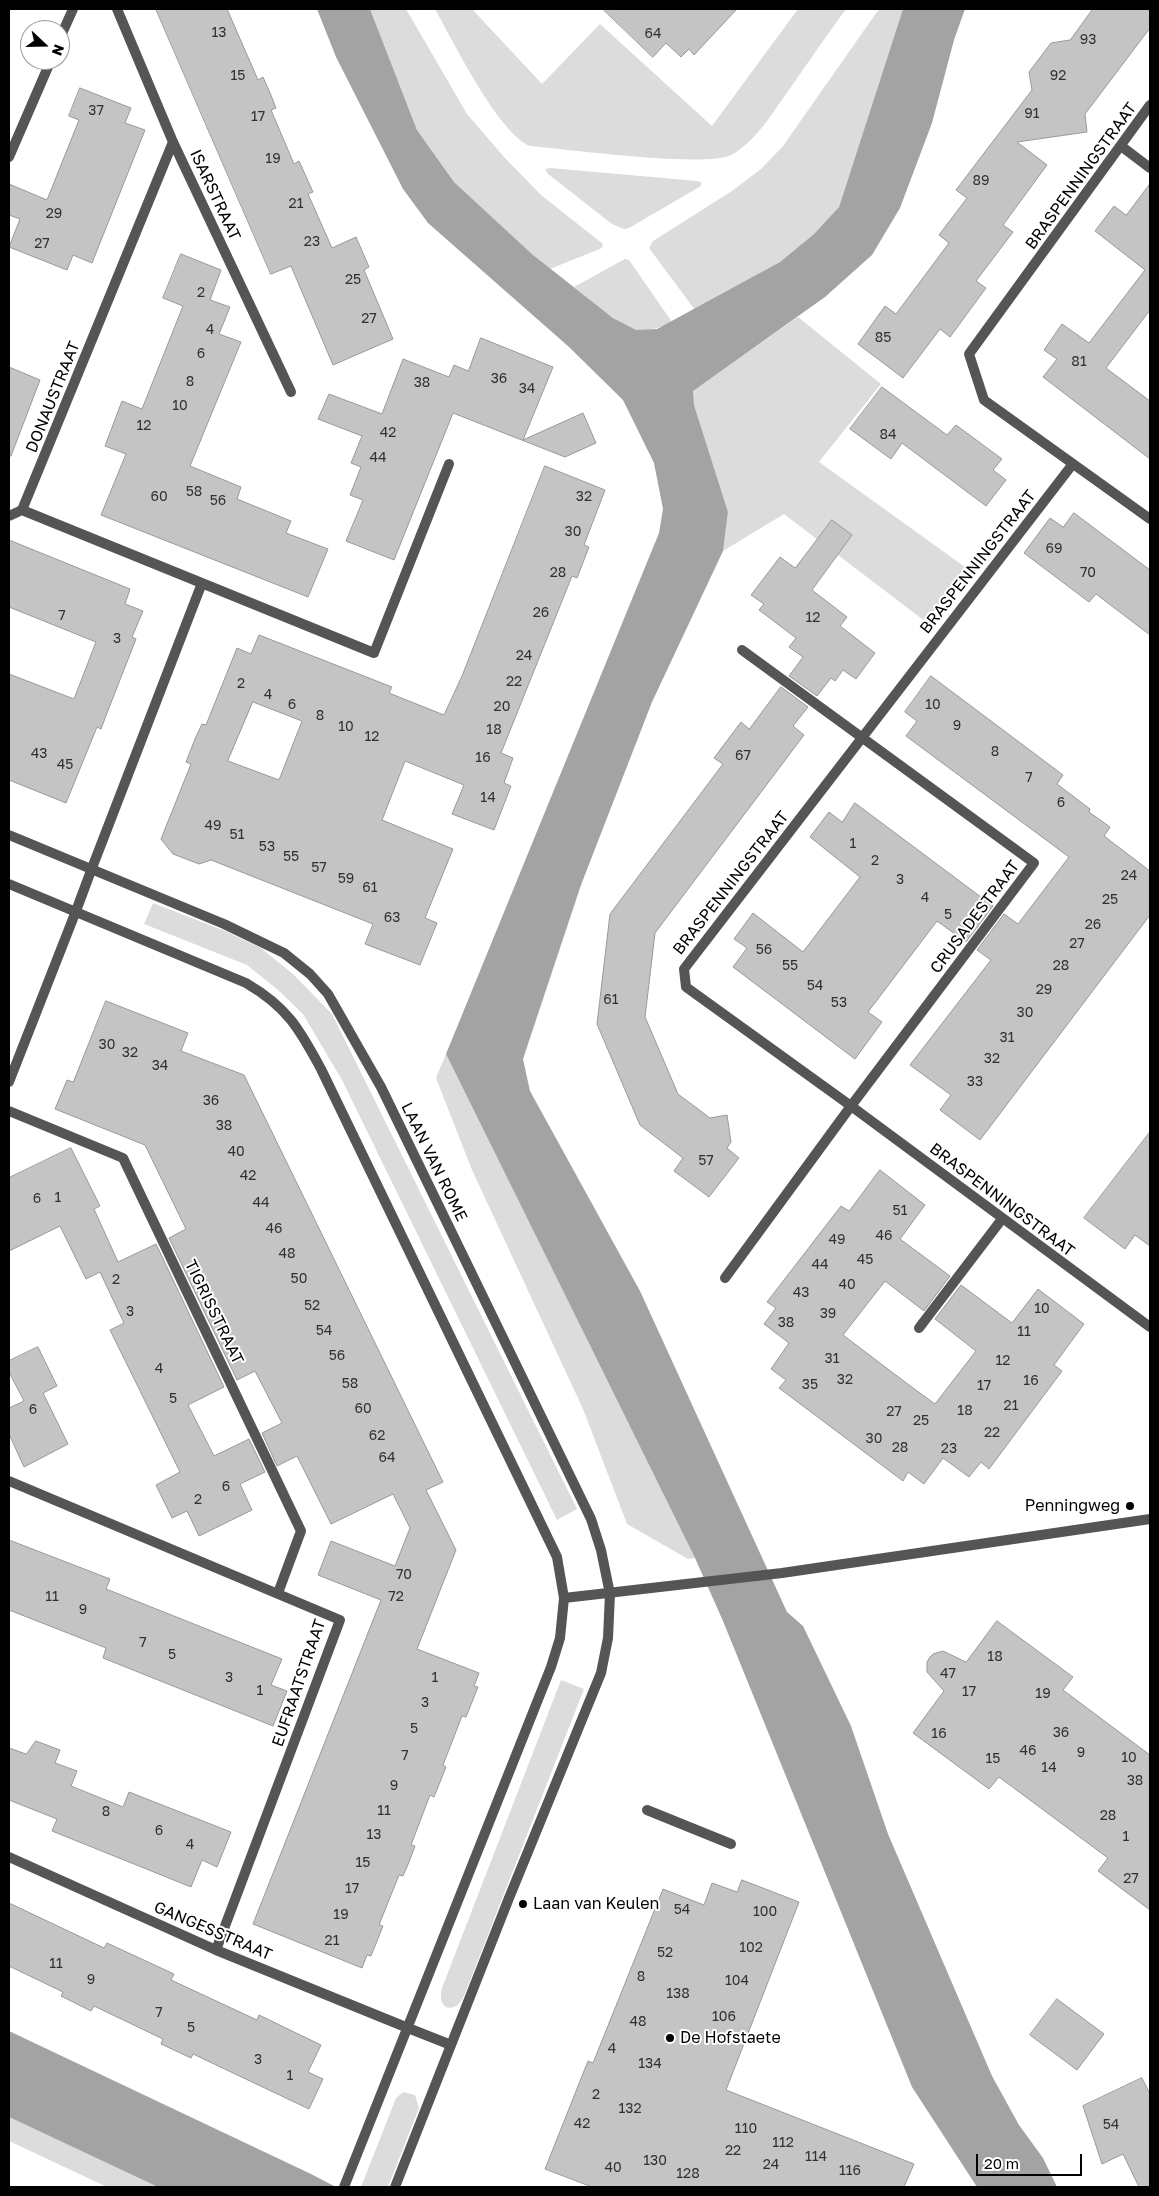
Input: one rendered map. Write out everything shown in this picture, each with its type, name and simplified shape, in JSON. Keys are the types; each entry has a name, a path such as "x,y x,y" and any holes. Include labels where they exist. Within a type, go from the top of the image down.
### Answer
{"street":[{"name":"ISARSTRAAT","path":"117,9 173,142 291,392"},
{"path":"9,157 47,70"},
{"name":"BRASPENNINGSTRAAT","path":"1150,105 969,354 984,400 1150,519"},
{"name":"DONAUSTRAAT","path":"22,510 173,142"},
{"path":"1121,146 1150,168"},
{"path":"9,516 22,510 374,653 449,464"},
{"name":"BRASPENNINGSTRAAT","path":"1072,464 684,969 686,987 851,1106 1002,1219 1148,1322"},
{"path":"9,1082 202,584"},
{"name":"CRUSADESTRAAT","path":"725,1278 851,1106 1034,863 742,650"},
{"name":"LAAN VAN ROME","path":"9,835 224,924 284,953 310,974 328,994 381,1087 591,1519 601,1550 610,1594"},
{"path":"9,884 246,982 281,1008 299,1028 321,1069 549,1539 561,1574 564,1598 560,1638 551,1667 344,2187"},
{"name":"TIGRISSTRAAT","path":"9,1111 123,1158 302,1531 278,1593"},
{"path":"919,1328 1002,1219"},
{"name":"EUFRAATSTRAAT","path":"9,1481 340,1620 216,1950"},
{"path":"564,1598 782,1573 1150,1519"},
{"path":"395,2187 601,1673 608,1638 610,1594"},
{"path":"647,1810 731,1844"},
{"name":"GANGESSTRAAT","path":"9,1857 216,1950 408,2028"},
{"path":"408,2028 451,2045"}],"shaded area":[{"path":"317,9 370,9 417,130 454,182 533,255 613,318 636,330 657,329 780,262 814,234 839,207 903,9 965,9 954,40 932,123 900,208 872,255 825,297 693,391 694,405 728,512 723,551 652,702 581,885 523,1059 530,1091 640,1291 787,1612 803,1626 851,1726 888,1834 992,2076 1019,2125 1043,2158 1057,2187 977,2187 912,2087 723,1621 695,1558 446,1054 659,533 663,509 654,463 623,400 569,347 428,223 403,189 336,57"},
{"path":"370,9 406,9 467,114 504,157 541,195 603,244 602,248 550,269 454,182 417,130"},
{"path":"435,9 472,9 542,84 600,24 712,126 798,9 846,9 771,115 749,142 731,155 694,160 530,146 517,138 504,124 477,85"},
{"path":"879,9 903,9 839,207 814,234 780,262 695,310 649,248 653,241 732,191 761,169 783,146"},
{"path":"545,169 697,181 701,182 701,186 629,228 624,229 612,224 548,174"},
{"path":"625,259 629,260 672,322 652,329 638,330 631,328 615,319 574,287"},
{"path":"798,317 881,384 819,462 965,567 926,622 784,514 723,551 728,512 694,405 692,391"},
{"path":"153,903 225,931 261,948 293,974 332,1014 577,1509 557,1520 342,1080 303,1014 278,990 247,965 144,924"},
{"path":"446,1054 695,1558 688,1559 627,1524 583,1409 472,1170 436,1078"},
{"path":"561,1680 584,1689 464,1996 456,2006 452,2008 447,2007 442,2001 442,1988"},
{"path":"9,2031 336,2187 158,2187 9,2117"},
{"path":"403,2092 415,2095 419,2108 388,2187 361,2187 396,2098"},
{"path":"9,2117 158,2187 107,2187 9,2141"}],"building":[{"path":"156,9 227,9 258,80 263,77 276,108 271,110 294,164 299,161 313,192 308,194 332,248 356,237 369,267 364,270 393,339 333,365 291,266 271,274"},
{"path":"603,9 737,9 694,55 689,49 681,57 666,43 653,57"},
{"path":"1093,9 1150,9 1150,28 1085,114 1087,132 1017,142 1047,165 1003,225 1013,232 976,281 986,288 950,337 940,329 903,378 858,344 885,306 896,314 949,243 939,235 967,198 956,190 1032,90 1029,72 1051,43 1070,40"},
{"path":"80,88 131,108 125,123 145,130 92,263 73,255 67,270 9,247 20,219 9,215 9,184 47,200 79,120 69,116"},
{"path":"1150,184 1150,310 1106,368 1150,401 1150,459 1043,377 1057,359 1044,350 1062,324 1089,343 1145,270 1095,231 1114,206 1126,215"},
{"path":"181,254 221,270 210,300 230,307 219,334 241,342 190,466 241,487 237,499 291,521 286,533 328,549 308,597 101,515 126,454 105,446 122,401 142,409 183,306 163,298"},
{"path":"481,338 553,367 523,440 583,413 596,443 565,457 453,413 394,560 346,541 363,500 350,495 361,467 351,463 362,436 318,419 329,394 382,414 403,359 449,377 454,365 468,371"},
{"path":"9,367 40,380 11,456 9,456"},
{"path":"882,387 947,435 956,425 1002,459 993,470 1006,480 986,506 902,443 891,459 850,429"},
{"path":"545,466 605,490 584,545 589,547 577,578 572,576 501,753 513,758 504,783 511,786 494,830 452,814 464,785 405,761 382,820 453,849 425,918 437,923 420,965 365,944 373,924 211,860 199,864 173,854 161,839 191,764 186,762 195,739 202,724 206,725 237,648 251,654 259,635 392,687 389,693 444,715 462,676","holes":["253,702 302,721 279,780 228,761"]},
{"path":"1074,513 1150,570 1150,635 1096,594 1089,602 1024,553 1050,518 1063,527"},
{"path":"832,520 852,535 812,590 847,617 840,626 875,653 856,679 843,670 835,681 831,678 817,696 789,676 803,657 789,647 796,638 759,610 764,604 751,595 780,557 795,568"},
{"path":"9,540 130,589 125,604 143,611 132,637 136,639 101,729 97,727 66,803 9,780 9,674 74,699 96,642 9,607"},
{"path":"931,676 1063,775 1057,784 1090,809 1089,812 1110,827 1104,836 1150,871 1150,915 980,1140 940,1110 951,1095 910,1065 991,960 977,950 1004,914 1018,924 1069,857 906,736 917,721 905,712"},
{"path":"781,687 808,707 793,726 804,735 655,933 645,1017 678,1094 710,1118 727,1115 731,1142 727,1148 739,1158 709,1197 674,1171 683,1158 640,1125 597,1024 610,914 723,764 714,758 741,722 749,729"},
{"path":"855,803 993,906 966,942 937,921 868,1012 882,1022 855,1059 733,967 747,948 734,939 753,913 803,952 860,877 810,837 829,812 842,822"},
{"path":"106,1001 188,1033 181,1051 244,1075 443,1482 426,1490 456,1550 417,1649 479,1673 474,1686 478,1687 466,1717 462,1716 443,1765 446,1767 434,1797 430,1795 411,1845 415,1846 403,1876 399,1875 379,1925 383,1926 371,1956 367,1955 362,1968 253,1924 381,1600 318,1575 331,1541 395,1566 410,1528 393,1494 331,1524 297,1456 277,1466 262,1433 282,1423 255,1371 237,1380 169,1238 186,1229 145,1145 55,1109 67,1080 73,1082"},
{"path":"1150,1132 1150,1246 1135,1235 1125,1249 1084,1218"},
{"path":"71,1148 100,1206 94,1209 118,1262 156,1244 224,1387 188,1405 214,1456 249,1439 265,1472 240,1484 252,1510 199,1536 187,1511 172,1518 156,1485 180,1472 110,1330 124,1323 100,1272 86,1279 60,1226 9,1251 9,1178"},
{"path":"880,1170 925,1205 900,1239 950,1276 924,1311 885,1281 843,1335 909,1385 935,1404 976,1351 935,1319 961,1285 1012,1323 1038,1289 1084,1324 1054,1365 1062,1371 989,1469 981,1462 969,1477 943,1458 924,1484 908,1472 903,1481 779,1388 786,1380 771,1369 789,1343 764,1324 776,1308 767,1302 841,1206 849,1211"},
{"path":"38,1347 57,1386 43,1393 68,1444 24,1467 9,1434 9,1408 24,1401 9,1372 9,1361"},
{"path":"9,1540 110,1579 106,1589 282,1659 271,1685 287,1691 273,1726 103,1658 106,1648 9,1610"},
{"path":"997,1621 1073,1677 1063,1690 1150,1755 1150,1910 1098,1871 1108,1858 999,1777 989,1789 913,1733 944,1691 927,1672 927,1662 930,1657 943,1651 966,1662"},
{"path":"36,1741 60,1750 55,1763 77,1771 71,1786 123,1807 129,1792 231,1832 217,1867 202,1860 191,1887 52,1831 57,1819 9,1800 9,1748 26,1754"},
{"name":"De Hofstaete","path":"742,1880 799,1902 726,2090 914,2164 904,2187 592,2187 545,2169 588,2061 593,2063 663,1889 704,1905 712,1883 737,1892"},
{"path":"9,1903 104,1948 107,1943 174,1974 171,1980 257,2020 259,2015 321,2045 308,2072 323,2079 309,2109 193,2054 191,2058 161,2044 163,2039 94,2006 91,2011 61,1996 63,1992 9,1966"},
{"path":"1057,1999 1104,2034 1077,2070 1030,2035"},
{"path":"1142,2078 1150,2094 1150,2187 1139,2187 1123,2154 1102,2164 1083,2106"}],"place":[{"name":"Penningweg","path":"1130,1506"},
{"name":"Laan van Keulen","path":"523,1904"},
{"name":"De Hofstaete","path":"670,2038"}]}
